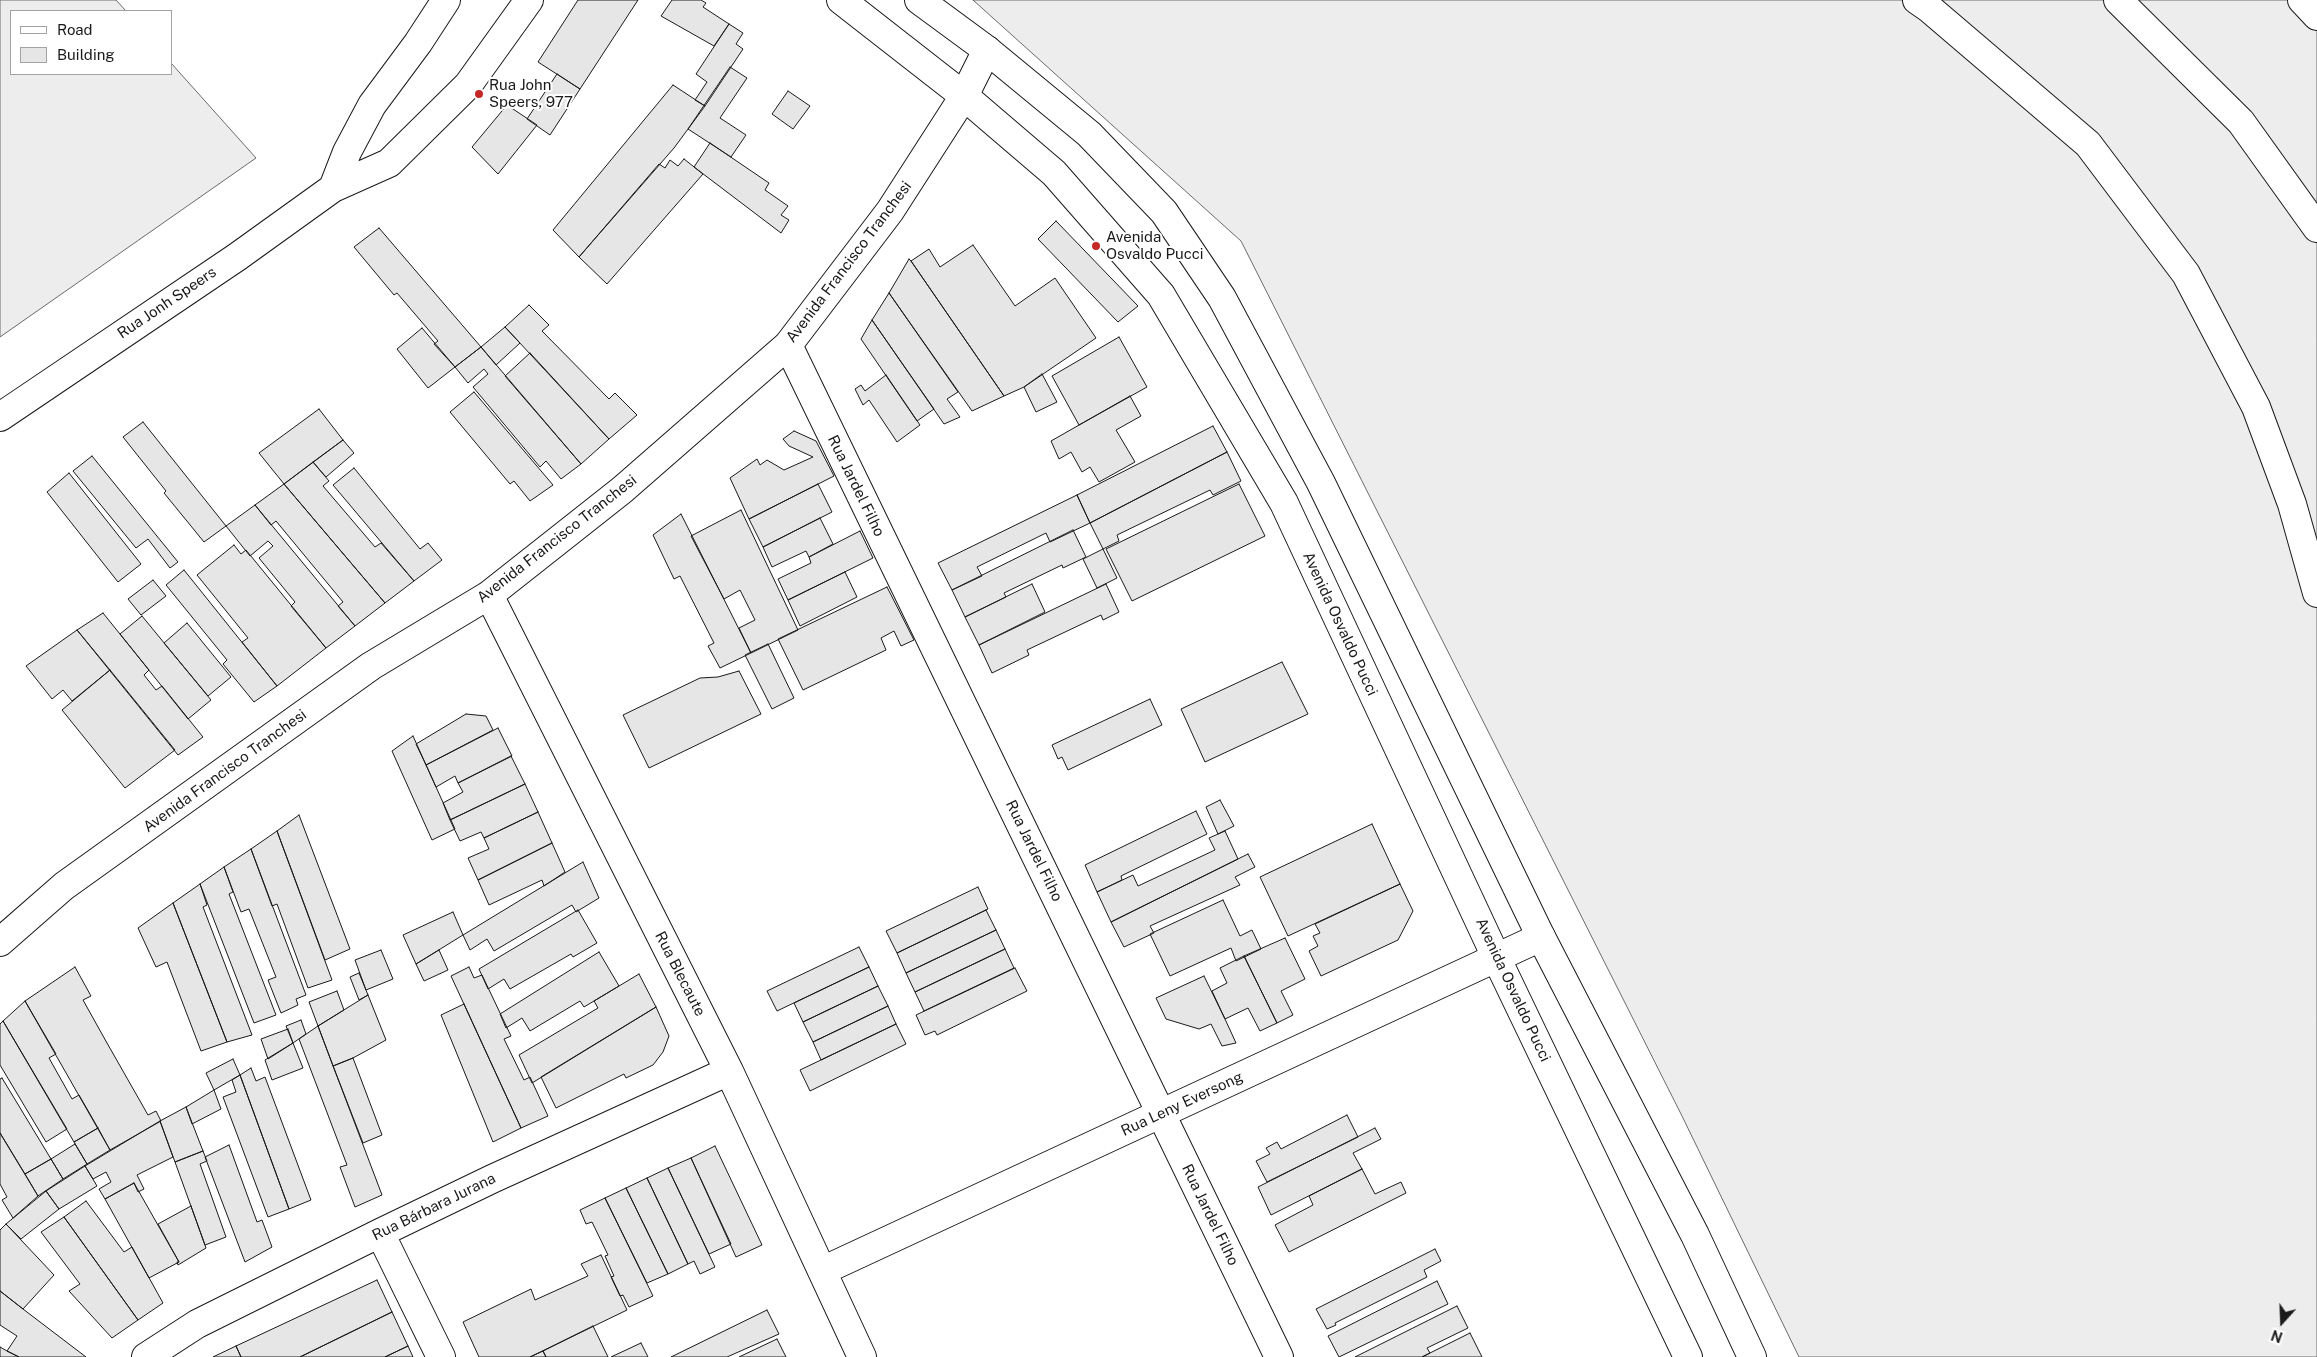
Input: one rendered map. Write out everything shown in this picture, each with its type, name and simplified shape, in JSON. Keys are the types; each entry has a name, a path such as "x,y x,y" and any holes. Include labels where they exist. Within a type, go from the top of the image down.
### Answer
{"street":[{"path":"334,188 347,152 372,105 418,43 446,0"},
{"name":"Rua Jonh Speers","path":"0,417 237,257 334,188 389,164 468,85 529,0"},
{"name":"Avenida Osvaldo Pucci","path":"841,0 964,96 1054,173 1161,295 1284,503 1496,957 1688,1357"},
{"path":"919,0 987,50 1089,134 1157,204 1222,298 1321,483 1541,936 1695,1235 1752,1357"},
{"path":"1917,0 1938,15 2088,144 2186,274 2256,407 2292,504 2317,593"},
{"path":"2118,0 2241,122 2317,228"},
{"path":"2302,0 2317,16"},
{"name":"Avenida Francisco Tranchesi","path":"0,942 64,886 371,666 490,595 622,490 788,345 890,211 964,96 987,50"},
{"name":"Rua Jardel Filho","path":"788,345 1279,1357"},
{"name":"Rua Blecaute","path":"490,595 729,1071 862,1357"},
{"name":"Rua Leny Eversong","path":"822,1271 1541,936"},
{"name":"Rua Bárbara Jurana","path":"146,1357 197,1324 380,1233 492,1179 729,1071"},
{"path":"380,1233 441,1357"}],"shaded area":[{"path":"0,0 116,0 125,10 10,10 10,75 172,75 172,64 256,158 0,337"},
{"path":"973,0 2317,0 2317,1357 1799,1357 1682,1116 1241,241"}],"building":[{"path":"578,0 638,0 580,89 538,62"},
{"path":"672,0 701,0 706,3 703,7 729,24 714,46 661,16"},
{"path":"729,24 743,33 736,44 743,49 705,106 695,100 707,82 696,74"},
{"path":"730,67 747,78 720,118 746,135 731,157 688,129"},
{"path":"557,74 580,89 550,135 527,119"},
{"path":"673,85 705,106 674,148 579,257 553,230"},
{"path":"788,91 810,106 793,129 772,114"},
{"path":"507,105 537,125 498,174 472,147"},
{"path":"710,143 769,183 765,190 788,206 781,215 789,220 781,233 694,167"},
{"path":"684,159 703,174 607,284 579,257 659,164 665,168 670,160 678,166"},
{"path":"1056,221 1138,306 1118,322 1038,239"},
{"path":"379,228 481,347 455,367 434,344 438,341 397,293 394,295 354,247"},
{"path":"973,245 1015,306 1055,278 1096,338 1024,387 1004,396 911,261 929,249 940,267"},
{"path":"909,259 1004,396 972,411 889,293"},
{"path":"889,293 958,392 947,399 960,417 944,424 872,320"},
{"path":"529,305 549,325 542,331 609,399 615,393 637,415 609,439 505,327"},
{"path":"872,320 934,409 917,421 861,339"},
{"path":"505,327 520,343 496,365 481,347"},
{"path":"422,328 455,367 428,388 397,349"},
{"path":"1119,337 1147,387 1079,425 1052,376"},
{"path":"481,347 581,464 561,479 546,461 540,467 473,387 488,374 484,369 468,383 455,367"},
{"path":"530,353 609,439 581,464 505,376"},
{"path":"1042,374 1057,402 1036,412 1024,387"},
{"path":"886,375 920,425 897,442 869,400 863,405 855,389 861,385 865,391"},
{"path":"474,392 553,485 530,501 514,481 510,484 450,412"},
{"path":"1130,396 1141,416 1116,430 1135,462 1099,482 1090,467 1082,472 1071,452 1059,459 1051,441"},
{"path":"319,409 343,440 284,484 259,453"},
{"path":"143,422 226,526 204,542 164,493 166,491 123,437"},
{"path":"1213,426 1227,452 1090,523 1077,495"},
{"path":"794,431 816,441 834,476 749,519 730,478 757,459 760,465 767,460 784,470 813,457 789,446 783,439"},
{"path":"343,440 354,453 326,477 313,462"},
{"path":"1227,452 1241,481 1213,495 1210,490 1117,535 1119,541 1103,549 1090,523"},
{"path":"92,456 178,562 170,568 148,539 136,548 73,471"},
{"path":"313,462 329,481 323,486 375,547 381,543 414,581 385,603 284,484"},
{"path":"354,468 420,549 428,543 442,560 414,581 333,485"},
{"path":"69,473 141,564 118,582 47,492"},
{"path":"284,484 385,603 355,626 338,606 343,602 276,521 271,525 255,505"},
{"path":"818,484 832,512 763,547 749,519"},
{"path":"1239,484 1265,536 1132,601 1106,549"},
{"path":"1077,495 1090,523 1050,542 1046,533 977,567 982,576 952,590 938,563"},
{"path":"255,505 355,626 326,648 291,606 295,602 259,558 273,546 268,541 250,556 226,526"},
{"path":"741,510 798,630 751,653 739,628 755,620 740,590 724,599 691,536"},
{"path":"681,514 751,653 720,668 708,646 714,643 680,576 674,579 653,535"},
{"path":"820,518 833,544 809,557 806,551 772,567 763,547"},
{"path":"1073,530 1086,557 1063,568 1062,565 1004,593 1006,597 965,617 952,590"},
{"path":"860,531 873,558 788,600 778,579 811,563 809,557"},
{"path":"234,545 241,554 246,550 326,648 277,686 242,642 248,638 197,575"},
{"path":"1103,549 1117,578 1097,588 1083,559"},
{"path":"184,570 277,686 254,702 223,664 227,660 166,585"},
{"path":"845,572 857,597 800,626 788,600"},
{"path":"153,580 166,596 141,615 128,599"},
{"path":"1032,584 1045,612 979,645 965,617"},
{"path":"1106,584 1119,612 1103,620 1101,615 1027,650 1029,655 992,673 979,645"},
{"path":"887,587 914,640 901,646 894,631 881,638 886,650 803,690 778,639"},
{"path":"103,613 149,670 144,675 156,690 162,686 203,737 178,755 77,630"},
{"path":"142,616 211,700 188,719 120,634"},
{"path":"187,623 231,677 208,696 164,643"},
{"path":"77,630 110,670 72,701 63,690 52,699 26,666"},
{"path":"768,644 794,698 772,709 745,655"},
{"path":"1282,662 1308,714 1205,762 1181,709"},
{"path":"110,670 175,750 125,788 62,710"},
{"path":"739,671 761,714 649,768 623,715 700,678 718,677"},
{"path":"1150,699 1162,725 1068,770 1062,757 1058,759 1052,745"},
{"path":"466,714 486,716 493,730 426,765 416,744"},
{"path":"498,728 512,756 458,783 455,776 436,787 426,765"},
{"path":"413,736 455,829 432,840 392,751"},
{"path":"511,756 525,784 450,820 443,803 463,792 458,783"},
{"path":"525,784 538,812 484,838 481,832 460,841 450,820"},
{"path":"1220,800 1234,826 1218,834 1206,807"},
{"path":"1196,811 1207,834 1121,876 1122,880 1097,892 1085,865"},
{"path":"538,812 552,843 478,880 468,858 489,849 484,838"},
{"path":"299,815 350,949 325,960 277,831"},
{"path":"1372,824 1400,884 1288,936 1260,877"},
{"path":"277,831 332,980 308,988 277,904 272,906 251,849"},
{"path":"1225,831 1238,859 1111,922 1097,892 1133,875 1138,886 1215,850 1209,838"},
{"path":"552,843 565,872 544,886 542,880 489,905 478,880"},
{"path":"251,849 306,995 296,999 298,1005 281,1013 268,980 276,977 249,909 241,912 224,867"},
{"path":"1248,854 1255,867 1235,877 1240,885 1150,926 1154,933 1124,947 1111,922"},
{"path":"583,862 599,898 576,912 572,905 494,951 487,939 470,950 463,935"},
{"path":"224,867 233,892 229,894 276,1015 254,1023 200,884"},
{"path":"200,884 207,905 203,907 252,1035 227,1042 173,903"},
{"path":"1400,884 1413,911 1398,940 1321,976 1309,951 1318,946 1313,936 1320,933 1315,924"},
{"path":"978,887 988,909 897,953 886,931"},
{"path":"1223,900 1240,936 1252,930 1261,949 1236,961 1231,948 1170,976 1150,934"},
{"path":"173,903 227,1042 201,1051 167,962 156,967 138,928"},
{"path":"578,910 597,943 573,957 571,954 510,989 504,979 488,989 479,969"},
{"path":"986,910 996,930 906,973 897,953"},
{"path":"453,912 463,935 416,964 403,935"},
{"path":"996,930 1005,949 915,992 906,973"},
{"path":"1285,938 1305,979 1281,991 1293,1015 1277,1023 1244,956"},
{"path":"859,947 869,967 777,1011 767,991"},
{"path":"1005,949 1014,968 924,1011 915,992"},
{"path":"381,950 393,979 366,990 355,960"},
{"path":"439,950 448,970 424,981 416,964"},
{"path":"599,952 619,986 584,1007 580,1001 530,1031 522,1018 506,1028 500,1014"},
{"path":"1244,956 1277,1023 1260,1031 1248,1008 1225,1019 1212,991 1227,983 1220,968"},
{"path":"75,967 91,996 83,1000 107,1043 148,1115 156,1111 161,1121 110,1150 25,1001"},
{"path":"469,967 474,978 482,975 511,1036 504,1039 524,1080 530,1077 548,1116 521,1128 451,976"},
{"path":"869,967 878,986 803,1022 794,1003"},
{"path":"1015,968 1027,991 937,1035 935,1031 925,1035 916,1015"},
{"path":"359,973 368,995 359,1000 350,977"},
{"path":"639,974 656,1007 532,1083 519,1055 598,1008 594,1001"},
{"path":"1204,976 1236,1043 1222,1046 1211,1024 1199,1029 1166,1019 1156,998"},
{"path":"878,986 888,1006 813,1042 803,1022"},
{"path":"337,991 344,1010 318,1026 309,1002"},
{"path":"368,995 386,1040 353,1058 333,1066 318,1026"},
{"path":"25,1001 56,1054 49,1058 72,1099 79,1095 98,1128 74,1142 3,1021"},
{"path":"464,1004 521,1128 493,1142 441,1015"},
{"path":"888,1006 896,1024 821,1060 813,1042"},
{"path":"656,1007 669,1036 663,1052 653,1065 626,1078 624,1074 556,1108 541,1077"},
{"path":"301,1020 306,1034 293,1043 286,1026"},
{"path":"3,1021 67,1129 46,1142 0,1065 0,1024"},
{"path":"896,1024 906,1044 810,1091 800,1070"},
{"path":"318,1026 382,1195 355,1207 340,1167 347,1165 299,1039"},
{"path":"288,1029 293,1043 268,1059 261,1039"},
{"path":"293,1043 303,1068 272,1080 265,1060"},
{"path":"353,1058 382,1135 363,1143 333,1066"},
{"path":"233,1059 240,1075 214,1090 206,1073"},
{"path":"251,1068 256,1081 265,1077 311,1200 289,1209 240,1075"},
{"path":"240,1075 289,1209 268,1217 223,1097 236,1092 232,1080"},
{"path":"2,1078 51,1159 25,1174 0,1133 0,1079"},
{"path":"214,1090 221,1109 192,1124 186,1107"},
{"path":"186,1107 203,1151 175,1162 160,1121"},
{"path":"1347,1115 1358,1137 1267,1182 1256,1161 1270,1154 1266,1148 1277,1142 1281,1149"},
{"path":"160,1121 173,1157 137,1175 144,1189 138,1192 134,1183 105,1199 99,1189 111,1182 106,1172 93,1179 85,1166"},
{"path":"98,1128 110,1150 87,1164 74,1142"},
{"path":"1375,1128 1381,1139 1353,1153 1362,1169 1271,1215 1258,1187"},
{"path":"0,1133 38,1196 13,1218 2,1200 7,1197 0,1184"},
{"path":"75,1144 87,1164 63,1179 51,1159"},
{"path":"229,1145 257,1222 262,1220 272,1247 245,1262 205,1157"},
{"path":"715,1146 762,1245 736,1257 691,1158"},
{"path":"203,1151 207,1161 200,1164 226,1237 205,1245 175,1162"},
{"path":"691,1158 731,1244 709,1254 668,1168"},
{"path":"51,1159 63,1179 38,1196 25,1174"},
{"path":"85,1166 97,1186 59,1209 46,1191"},
{"path":"668,1168 715,1267 700,1274 694,1261 688,1264 647,1178"},
{"path":"1362,1169 1375,1194 1401,1182 1406,1193 1289,1252 1275,1225 1313,1205 1309,1196"},
{"path":"647,1178 688,1264 668,1274 626,1188"},
{"path":"134,1183 179,1262 149,1278 105,1199"},
{"path":"626,1188 668,1274 647,1283 605,1198"},
{"path":"46,1191 59,1209 21,1239 6,1224"},
{"path":"605,1198 653,1296 629,1307 623,1295 620,1296 611,1277 614,1276 605,1256 608,1255 592,1222 586,1224 580,1210"},
{"path":"86,1201 124,1252 132,1247 163,1303 138,1320 64,1217"},
{"path":"191,1206 206,1248 178,1265 177,1262 179,1262 158,1224"},
{"path":"64,1217 138,1320 112,1338 69,1291 80,1284 41,1232"},
{"path":"6,1224 54,1275 23,1309 0,1291 0,1230"},
{"path":"1435,1249 1441,1261 1424,1270 1427,1277 1335,1323 1336,1325 1327,1329 1316,1309"},
{"path":"601,1255 627,1310 530,1357 479,1357 463,1322 531,1289 535,1300 588,1276 581,1264"},
{"path":"377,1280 392,1312 300,1357 241,1357 236,1346"},
{"path":"1437,1281 1448,1304 1339,1357 1328,1336"},
{"path":"0,1291 86,1357 19,1357 7,1351 17,1336 0,1325"},
{"path":"1457,1306 1468,1328 1427,1348 1430,1353 1422,1357 1355,1357"},
{"path":"767,1310 779,1334 727,1357 671,1357"},
{"path":"392,1312 408,1346 385,1357 300,1357"},
{"path":"593,1326 608,1357 546,1357 543,1351"},
{"path":"1470,1333 1482,1357 1422,1357"},
{"path":"777,1339 786,1357 739,1357"},
{"path":"641,1343 648,1357 611,1357"},
{"path":"236,1346 241,1357 213,1357"},
{"path":"408,1346 413,1357 385,1357"},
{"path":"0,1347 7,1351 19,1357 0,1357"},
{"path":"543,1351 546,1357 530,1357"}],"place":[{"name":"Rua John Speers, 977","path":"479,94"},
{"name":"Avenida Osvaldo Pucci","path":"1096,246"}]}
